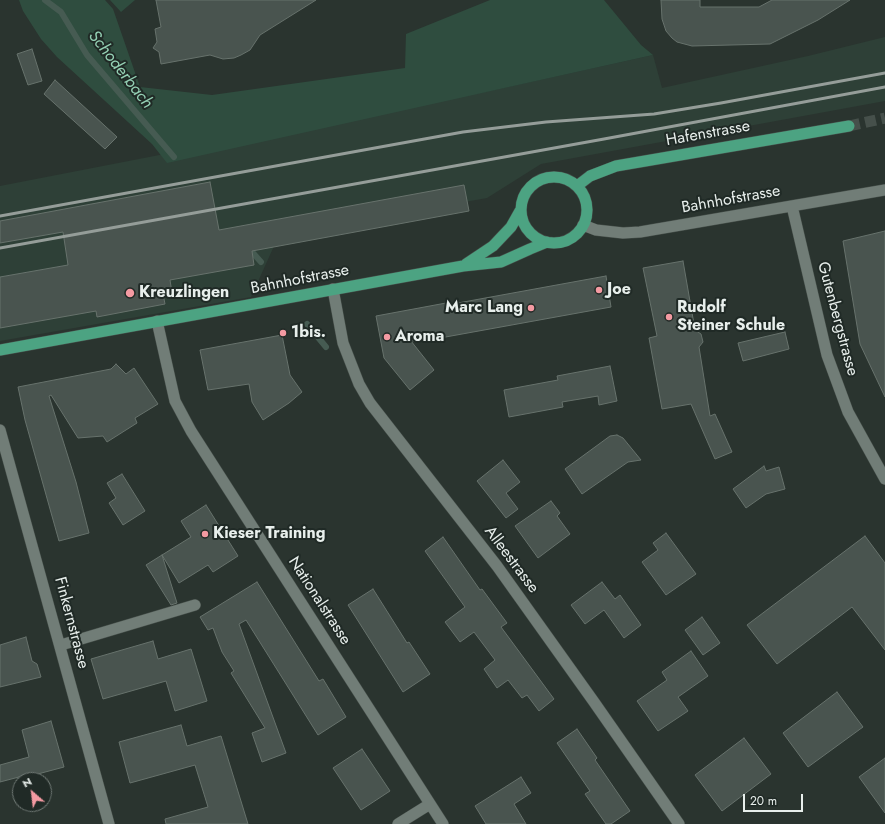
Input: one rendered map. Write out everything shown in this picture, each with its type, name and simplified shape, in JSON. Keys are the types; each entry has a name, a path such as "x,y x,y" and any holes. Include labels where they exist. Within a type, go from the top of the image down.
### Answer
{"main road":[{"name":"Hafenstrasse","path":"577,186 590,176 616,166 849,126"},
{"path":"557,177 568,180 577,186 583,195 586,204 586,215 583,225 576,234 568,240 558,243 537,239 529,232 523,222 520,211 524,195 535,182 546,178 557,177"},
{"name":"Bahnhofstrasse","path":"463,266 493,246 511,227 520,211"},
{"name":"Bahnhofstrasse","path":"0,350 463,266 501,262 547,242"}],"street":[{"name":"Bahnhofstrasse","path":"583,225 596,230 640,232 885,190"},
{"name":"Gutenbergstrasse","path":"792,206 826,355 848,412 885,479"},
{"name":"Alleestrasse","path":"333,290 345,349 359,384 370,403 497,566 590,695 679,824"},
{"name":"Nationalstrasse","path":"157,321 175,400 191,431 443,824"},
{"name":"Finkernstrasse","path":"0,430 61,645 109,824"},
{"path":"61,645 195,605"},
{"path":"398,824 430,804"}],"shaded area":[{"path":"19,0 105,0 113,9 140,87 212,95 405,68 406,34 490,0 604,0 641,45 653,55 167,163 152,144 57,57 41,39 23,11"},
{"path":"110,0 135,0 121,12"},
{"path":"885,37 885,101 541,164 487,198 279,235 251,297 0,341 0,186 494,90 653,55 662,88 808,56"}],"building":[{"path":"156,0 316,0 260,35 250,50 234,58 223,59 210,55 161,64 159,52 153,48 157,42 155,29 161,27"},
{"path":"661,0 700,0 700,7 759,7 772,0 850,0 818,20 770,44 692,46 677,42 666,31 662,19"},
{"path":"32,49 42,81 28,85 17,54"},
{"path":"55,80 117,137 105,149 44,94"},
{"path":"210,182 219,230 464,185 469,211 252,251 254,265 170,280 172,293 163,294 165,304 97,317 96,311 0,328 0,277 68,265 63,232 0,243 0,221"},
{"path":"885,231 885,397 860,344 843,241"},
{"path":"683,261 695,330 701,334 703,342 699,347 710,416 715,414 732,452 715,459 691,404 662,409 649,338 657,336 643,268"},
{"path":"606,276 611,307 429,340 411,341 434,370 410,390 384,358 376,316 446,303 447,305"},
{"path":"785,332 789,349 743,361 738,343"},
{"path":"282,335 290,375 302,392 289,403 263,420 252,402 249,384 208,390 200,350"},
{"path":"116,364 126,374 134,368 158,404 135,418 137,423 107,442 103,436 78,438 51,395 49,396 76,482 89,533 59,541 25,420 18,387 111,369"},
{"path":"610,366 617,401 599,405 598,396 562,402 563,407 509,417 504,390 558,380 557,376"},
{"path":"617,435 623,438 641,460 628,462 582,494 565,469 610,436"},
{"path":"503,460 520,482 506,493 518,509 506,518 477,481"},
{"path":"764,466 766,471 779,467 785,489 766,494 746,508 733,489"},
{"path":"122,474 145,511 123,525 109,503 116,498 107,483"},
{"path":"551,501 560,513 557,516 570,534 538,558 515,526"},
{"path":"206,505 238,556 213,572 208,565 179,583 162,555 191,537 181,521"},
{"path":"666,533 696,574 666,595 642,562 658,550 653,543"},
{"path":"865,536 885,563 885,650 852,607 777,664 747,625"},
{"path":"443,537 480,590 482,589 507,623 501,627 554,699 539,711 527,695 522,698 508,680 497,688 484,669 495,660 474,632 460,642 445,622 465,607 425,551"},
{"path":"162,555 177,603 171,605 146,565"},
{"path":"257,582 319,681 323,679 346,717 318,735 246,620 239,624 286,753 262,762 252,733 265,728 231,673 234,671 222,652 213,628 208,630 200,617"},
{"path":"602,582 615,599 620,595 641,625 624,638 604,610 585,624 571,605"},
{"path":"373,589 407,643 409,642 430,674 403,692 348,605"},
{"path":"702,617 720,643 703,655 685,630"},
{"path":"26,637 32,661 37,664 41,677 0,687 0,645"},
{"path":"153,641 158,659 191,649 207,701 175,711 166,681 103,699 91,659"},
{"path":"691,651 708,676 678,697 688,711 658,731 637,701 667,680 662,672"},
{"path":"837,692 863,727 808,767 783,733"},
{"path":"51,721 64,767 45,772 12,772 12,779 0,782 0,765 29,757 22,730"},
{"path":"181,725 187,746 221,736 248,824 166,824 165,819 208,807 195,765 130,783 119,742"},
{"path":"577,729 597,758 595,760 630,811 611,824 606,824 585,794 590,791 557,743"},
{"path":"744,738 771,774 722,811 695,775"},
{"path":"362,749 390,791 361,810 333,768"},
{"path":"885,758 885,813 859,777"},
{"path":"521,777 531,793 514,804 526,824 486,824 475,806"}],"waterway":[{"name":"Schoderbach","path":"45,0 61,12 87,55 174,157"},
{"name":"Schoderbach","path":"253,253 261,262"},
{"name":"Schoderbach","path":"307,324 326,347"}],"tunnel":[{"path":"849,126 885,118"}],"railway":[{"path":"0,216 463,132 546,122 654,114 885,73"},
{"path":"0,248 885,87"}],"place":[{"name":"Joe","path":"599,290"},
{"name":"Kreuzlingen","path":"130,293"},
{"name":"Marc Lang","path":"531,308"},
{"name":"Rudolf Steiner Schule","path":"669,317"},
{"name":"1bis.","path":"283,333"},
{"name":"Aroma","path":"387,337"},
{"name":"Kieser Training","path":"205,534"}]}
